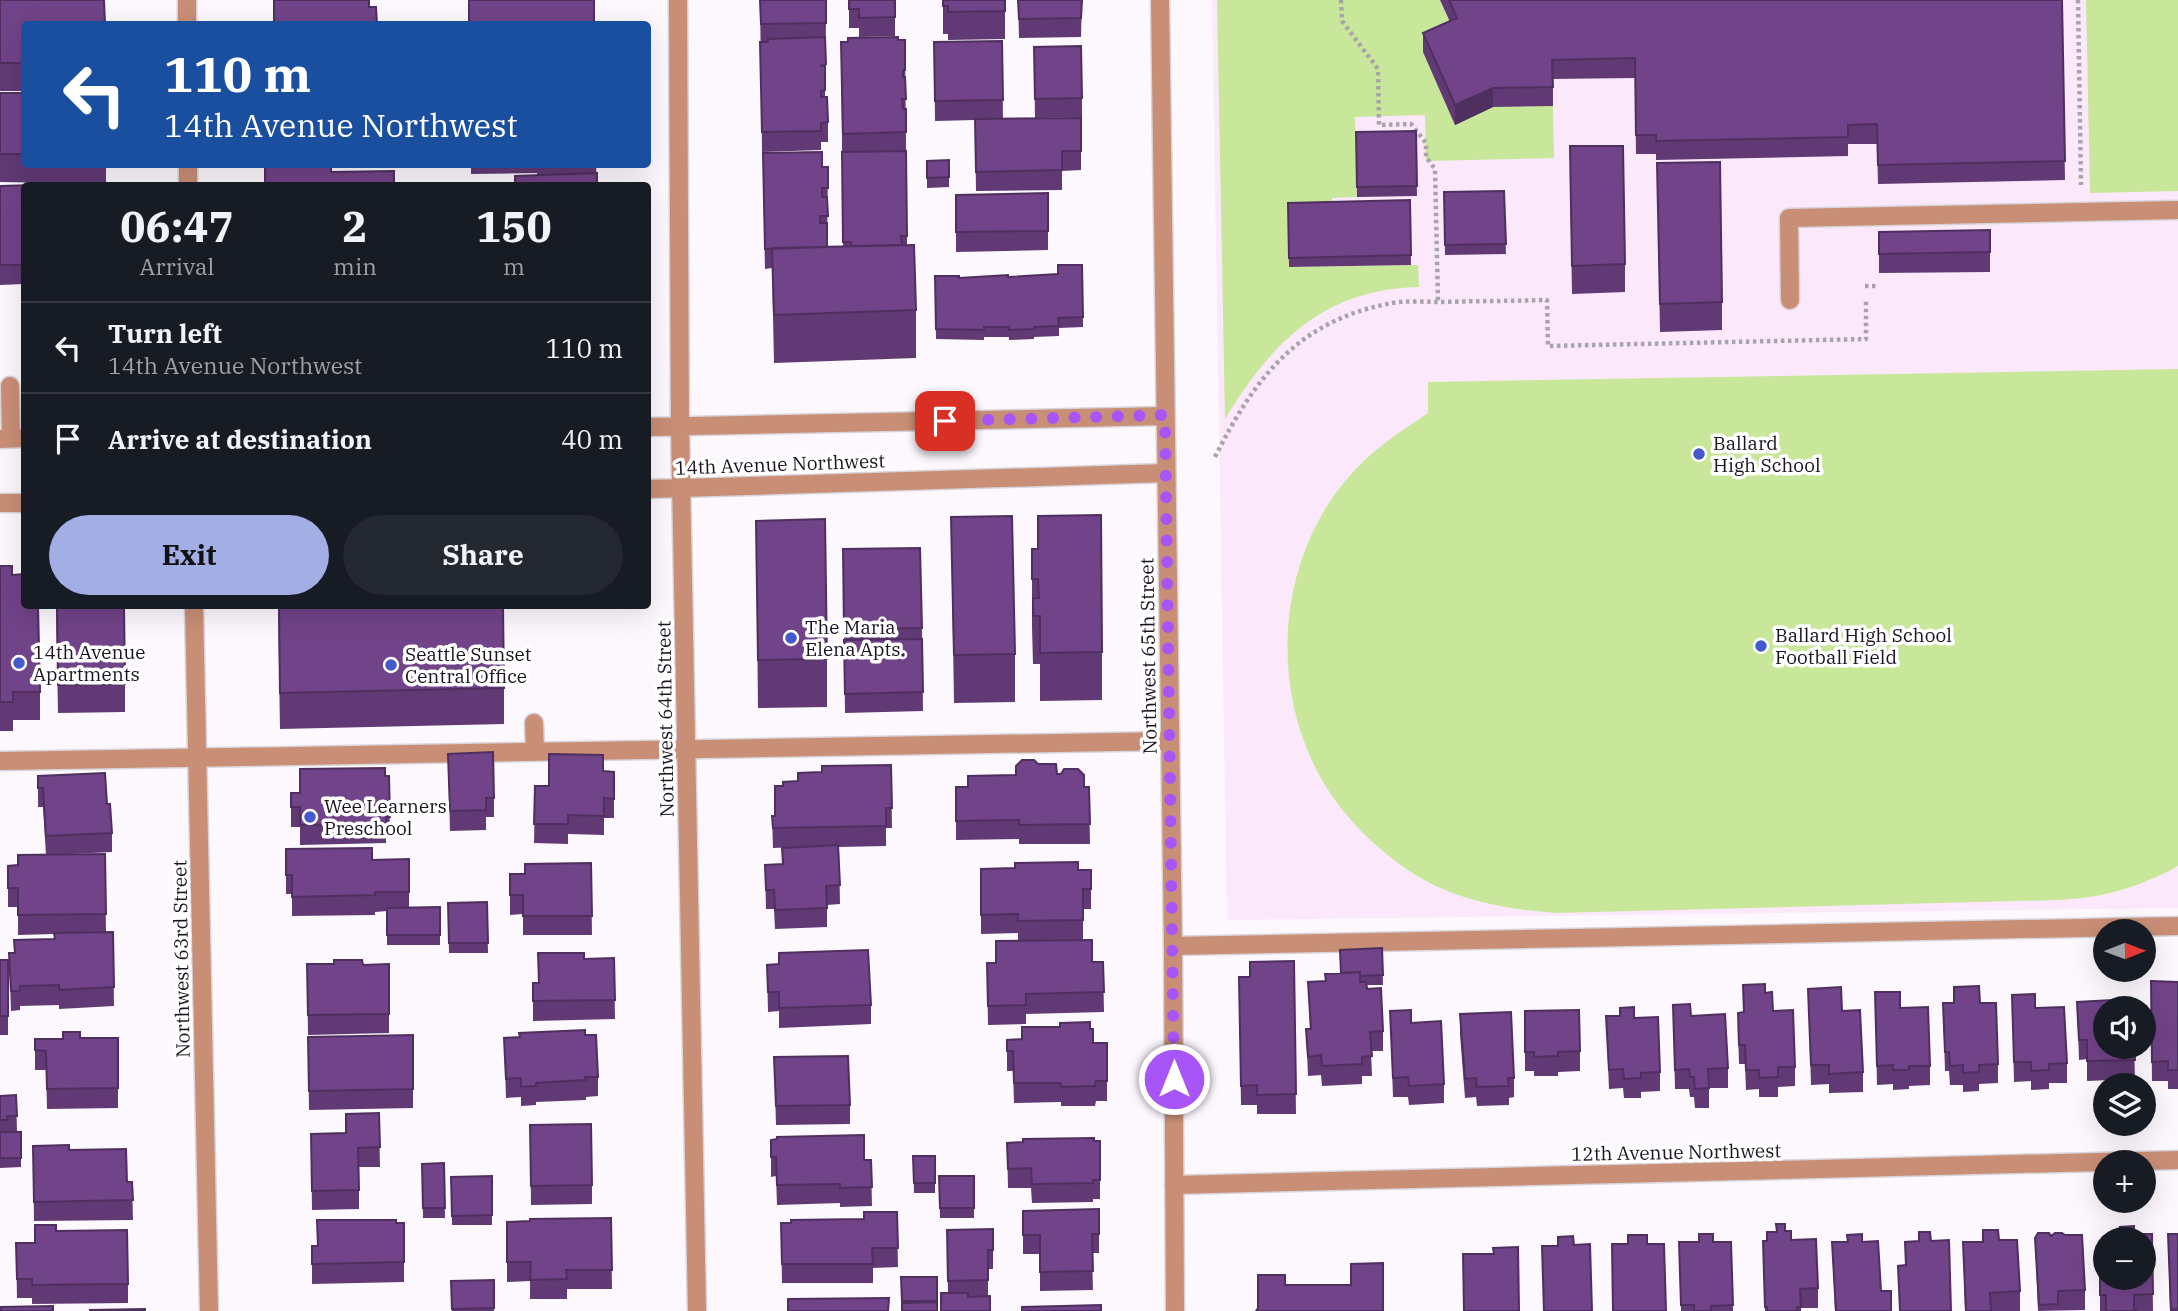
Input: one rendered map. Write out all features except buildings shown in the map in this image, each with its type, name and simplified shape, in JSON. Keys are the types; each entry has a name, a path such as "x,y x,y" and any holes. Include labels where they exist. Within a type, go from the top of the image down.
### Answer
{"street":[{"path":"187,0 187,21"},
{"name":"Northwest 64th Street","path":"678,0 680,427 697,1311"},
{"name":"Northwest 65th Street","path":"1160,0 1173,946 1175,1311"},
{"path":"1790,300 1789,218 2178,210"},
{"path":"10,386 12,438"},
{"name":"14th Avenue Northwest","path":"651,427 1165,415"},
{"name":"14th Avenue Northwest","path":"651,489 1166,473"},
{"path":"0,503 21,503"},
{"name":"Northwest 63rd Street","path":"194,609 209,1311"},
{"path":"534,723 535,752"},
{"path":"0,761 1170,741"},
{"path":"1173,946 2178,926"},
{"name":"12th Avenue Northwest","path":"1174,1185 2178,1160"}],"path":[{"path":"1341,0 1342,21 1378,69 1379,125 1411,124 1426,143 1426,157 1436,169 1438,302"},
{"path":"2078,0 2081,188"},
{"path":"1865,286 1880,286"},
{"path":"1215,457 1251,393 1288,350 1337,319 1389,303 1547,300 1548,346 1866,339 1866,300"}],"shaded area":[{"name":"Ballard High School","path":"1212,0 2178,0 2178,908 1227,920"}],"green space":[{"path":"1217,0 1440,0 1457,38 1455,124 1493,107 1553,106 1554,158 1426,161 1425,115 1355,117 1357,197 1332,198 1332,212 1289,267 1418,265 1419,287 1385,290 1355,298 1328,309 1304,325 1262,366 1225,419"},
{"path":"2086,0 2178,0 2178,191 2090,193"},
{"path":"2178,369 2178,866 2148,880 2105,894 2057,900 1556,913 1519,909 1482,902 1447,891 1414,874 1387,855 1340,807 1322,780 1305,744 1294,706 1288,666 1288,626 1294,587 1306,549 1323,513 1346,480 1384,444 1428,413 1428,382"}],"place":[{"name":"Ballard High School","path":"1699,454"},
{"name":"The Maria Elena Apts.","path":"791,638"},
{"name":"Ballard High School Football Field","path":"1761,646"},
{"name":"14th Avenue Apartments","path":"19,663"},
{"name":"Seattle Sunset Central Office","path":"391,665"},
{"name":"Wee Learners Preschool","path":"310,817"}],"route":[{"path":"945,421 1165,415 1174,1079"}]}
